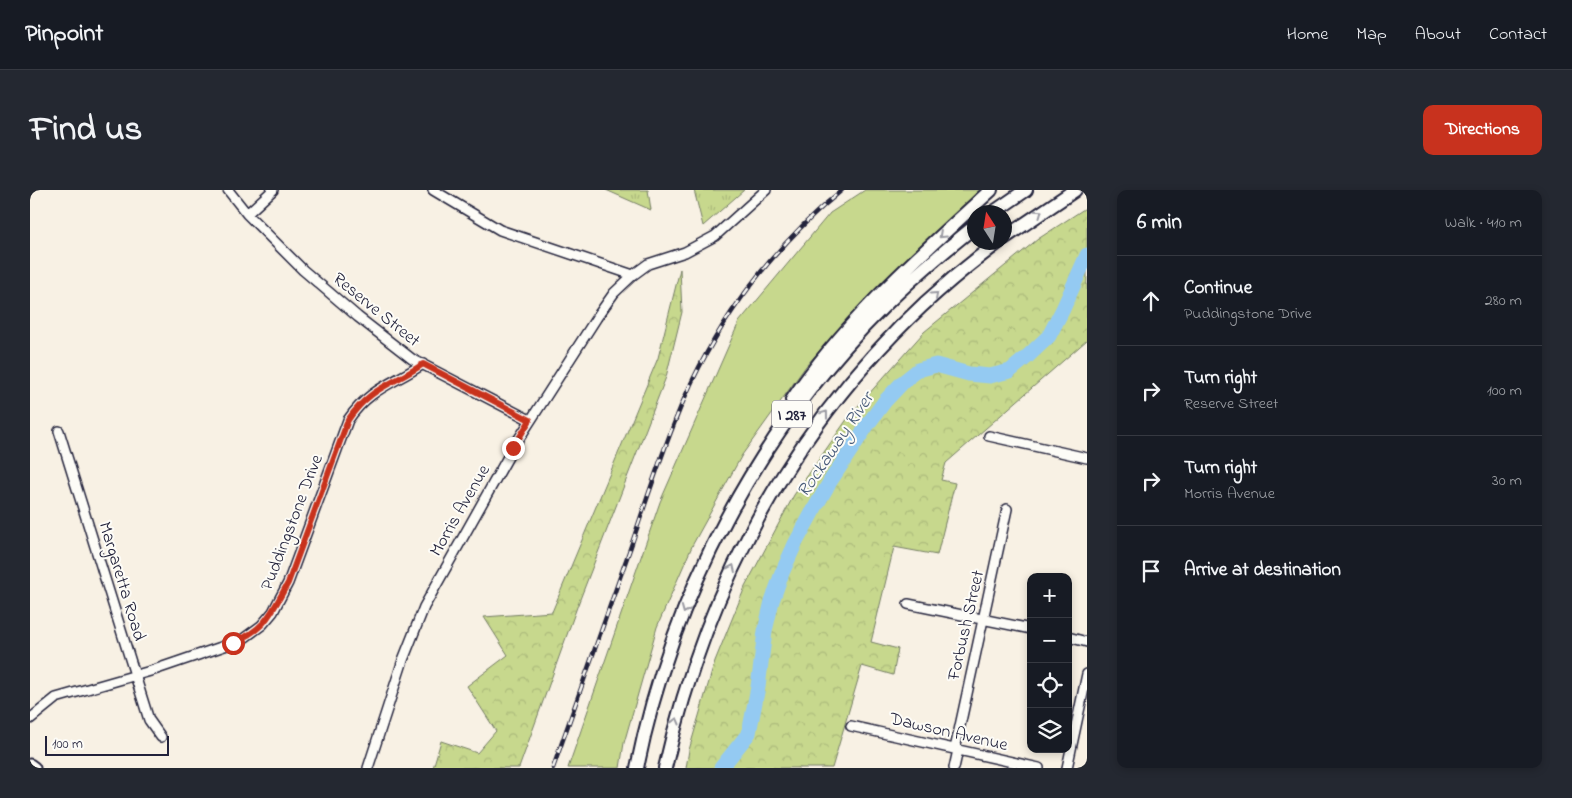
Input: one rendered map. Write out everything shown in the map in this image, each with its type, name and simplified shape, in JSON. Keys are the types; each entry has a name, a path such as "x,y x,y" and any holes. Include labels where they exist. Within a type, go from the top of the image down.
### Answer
{"highway":[{"path":"719,532 754,460 774,426 814,370 897,277 991,190"},
{"path":"1004,205 1026,190"},
{"path":"1012,233 1075,190"},
{"name":"I 287","path":"638,768 652,705 671,646 693,588 719,532 750,477 801,400 826,370 883,306 967,233"},
{"name":"I 287","path":"665,768 678,712 707,626 743,544 773,491 823,416 882,347 947,284 988,250"}],"main road":[{"path":"30,765 34,768"}],"street":[{"name":"Reserve Street","path":"228,190 247,214 303,270 358,317 412,359 530,420"},
{"path":"247,214 273,190"},
{"path":"433,190 500,230 633,275"},
{"name":"Morris Avenue","path":"368,768 403,660 420,614 435,585 530,420 614,293 648,264 685,252 715,236 766,190"},
{"name":"Puddingstone Drive","path":"30,719 56,698 135,676 233,643 244,639 262,625 272,612 288,583 348,420 370,394 423,364"},
{"name":"Margaretta Road","path":"59,431 149,720 161,737"},
{"path":"989,436 1087,458"},
{"name":"Forbush Street","path":"954,768 956,749 1007,509"},
{"path":"908,604 1027,628"},
{"path":"1072,639 1087,642"},
{"path":"1066,768 1087,674"},
{"name":"Dawson Avenue","path":"851,726 1039,768"}],"green space":[{"path":"606,190 648,190 651,210"},
{"path":"694,190 744,190 703,226"},
{"path":"865,190 994,190 974,205 967,205 967,210 945,227 868,296 806,366 742,455 693,544 657,627 624,743 620,768 568,768 660,502 739,322 830,213"},
{"path":"1087,207 1087,340 946,463 941,480 955,483 937,555 894,547 871,642 898,649 893,675 862,666 832,768 686,768 689,750 715,661 745,587 794,495 850,415 924,332 1038,239"},
{"path":"680,269 682,312 666,377 577,607 519,768 433,768 441,741 477,753 496,731 467,686 508,655 484,617 552,612 658,358"}],"waterway":[{"name":"Rockaway River","path":"721,768 749,733 758,687 765,631 772,601 782,573 813,511 868,424 885,401 903,382 918,370 936,365 969,374 990,376 1010,371 1049,336 1087,255"}],"railway":[{"path":"553,768 663,452 677,415 699,367 732,311 772,259 817,211 842,190"}],"route":[{"path":"233,643 244,639 262,625 278,602 288,583 348,420 354,410 370,394 423,364 530,420 513,448"}]}
